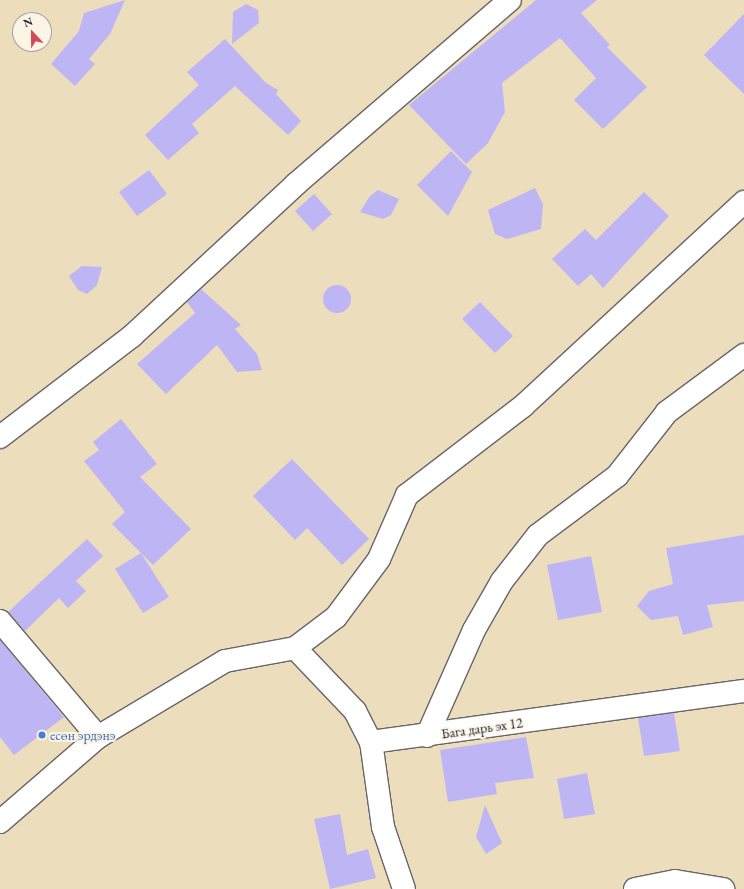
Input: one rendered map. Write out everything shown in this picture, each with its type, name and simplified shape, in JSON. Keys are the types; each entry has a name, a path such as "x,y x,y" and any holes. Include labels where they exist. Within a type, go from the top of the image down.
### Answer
{"street":[{"path":"0,437 132,336 296,184 510,0"},
{"path":"0,822 98,737 225,661 295,648 336,617 374,565 407,495 523,406 744,202"},
{"path":"427,736 474,630 502,581 538,535 617,476 667,412 744,355"},
{"path":"0,621 98,737"},
{"path":"295,648 355,711 371,742 383,828 404,889"},
{"name":"Бага дарь эх 12","path":"371,742 427,736 744,691"},
{"path":"635,889 675,881 723,889"}],"building":[{"path":"125,0 110,34 89,59 95,64 75,86 51,64 79,31 84,13"},
{"path":"536,0 597,0 581,13 610,45 607,47 647,87 603,129 574,100 596,78 560,38 502,83 505,112 488,143 466,164 409,105"},
{"path":"246,4 258,10 259,23 232,44 233,12"},
{"path":"744,14 744,94 704,55"},
{"path":"225,39 266,83 278,90 276,94 301,121 288,135 235,86 192,124 199,133 168,160 145,135 199,85 187,72"},
{"path":"451,151 472,172 448,216 417,185"},
{"path":"149,170 167,194 137,216 119,192"},
{"path":"535,188 543,204 541,229 507,239 495,234 488,210"},
{"path":"378,190 399,199 391,215 383,219 360,212 370,196"},
{"path":"644,192 669,216 603,288 591,274 578,286 552,259 585,229 596,240"},
{"path":"314,194 332,214 313,231 295,211"},
{"path":"82,266 102,267 97,285 87,294 78,290 69,276"},
{"path":"337,285 347,289 351,299 347,309 337,313 327,309 323,299 327,289"},
{"path":"201,289 241,325 235,329 257,354 262,370 237,372 217,345 166,394 137,364 195,313 187,302"},
{"path":"480,302 513,336 495,353 462,319"},
{"path":"121,419 157,464 140,477 191,529 153,565 112,524 125,512 84,461 99,450 93,442"},
{"path":"292,459 369,539 342,565 307,528 295,540 253,496"},
{"path":"744,535 744,601 707,605 713,627 683,635 678,616 651,620 637,606 649,591 673,584 666,548"},
{"path":"87,539 103,556 76,581 86,591 68,608 59,598 25,631 8,612"},
{"path":"141,553 169,597 143,613 115,569"},
{"path":"591,556 602,612 558,620 547,565"},
{"path":"0,640 64,717 14,755 0,737"},
{"path":"674,713 680,751 644,756 638,718"},
{"path":"526,737 534,778 495,783 497,794 448,802 440,750"},
{"path":"587,773 595,814 564,819 557,779"},
{"path":"485,805 502,843 486,854 476,837"},
{"path":"340,814 347,855 368,849 376,878 330,889 314,819"}],"place":[{"name":"есөн эрдэнэ","path":"42,735"}]}
